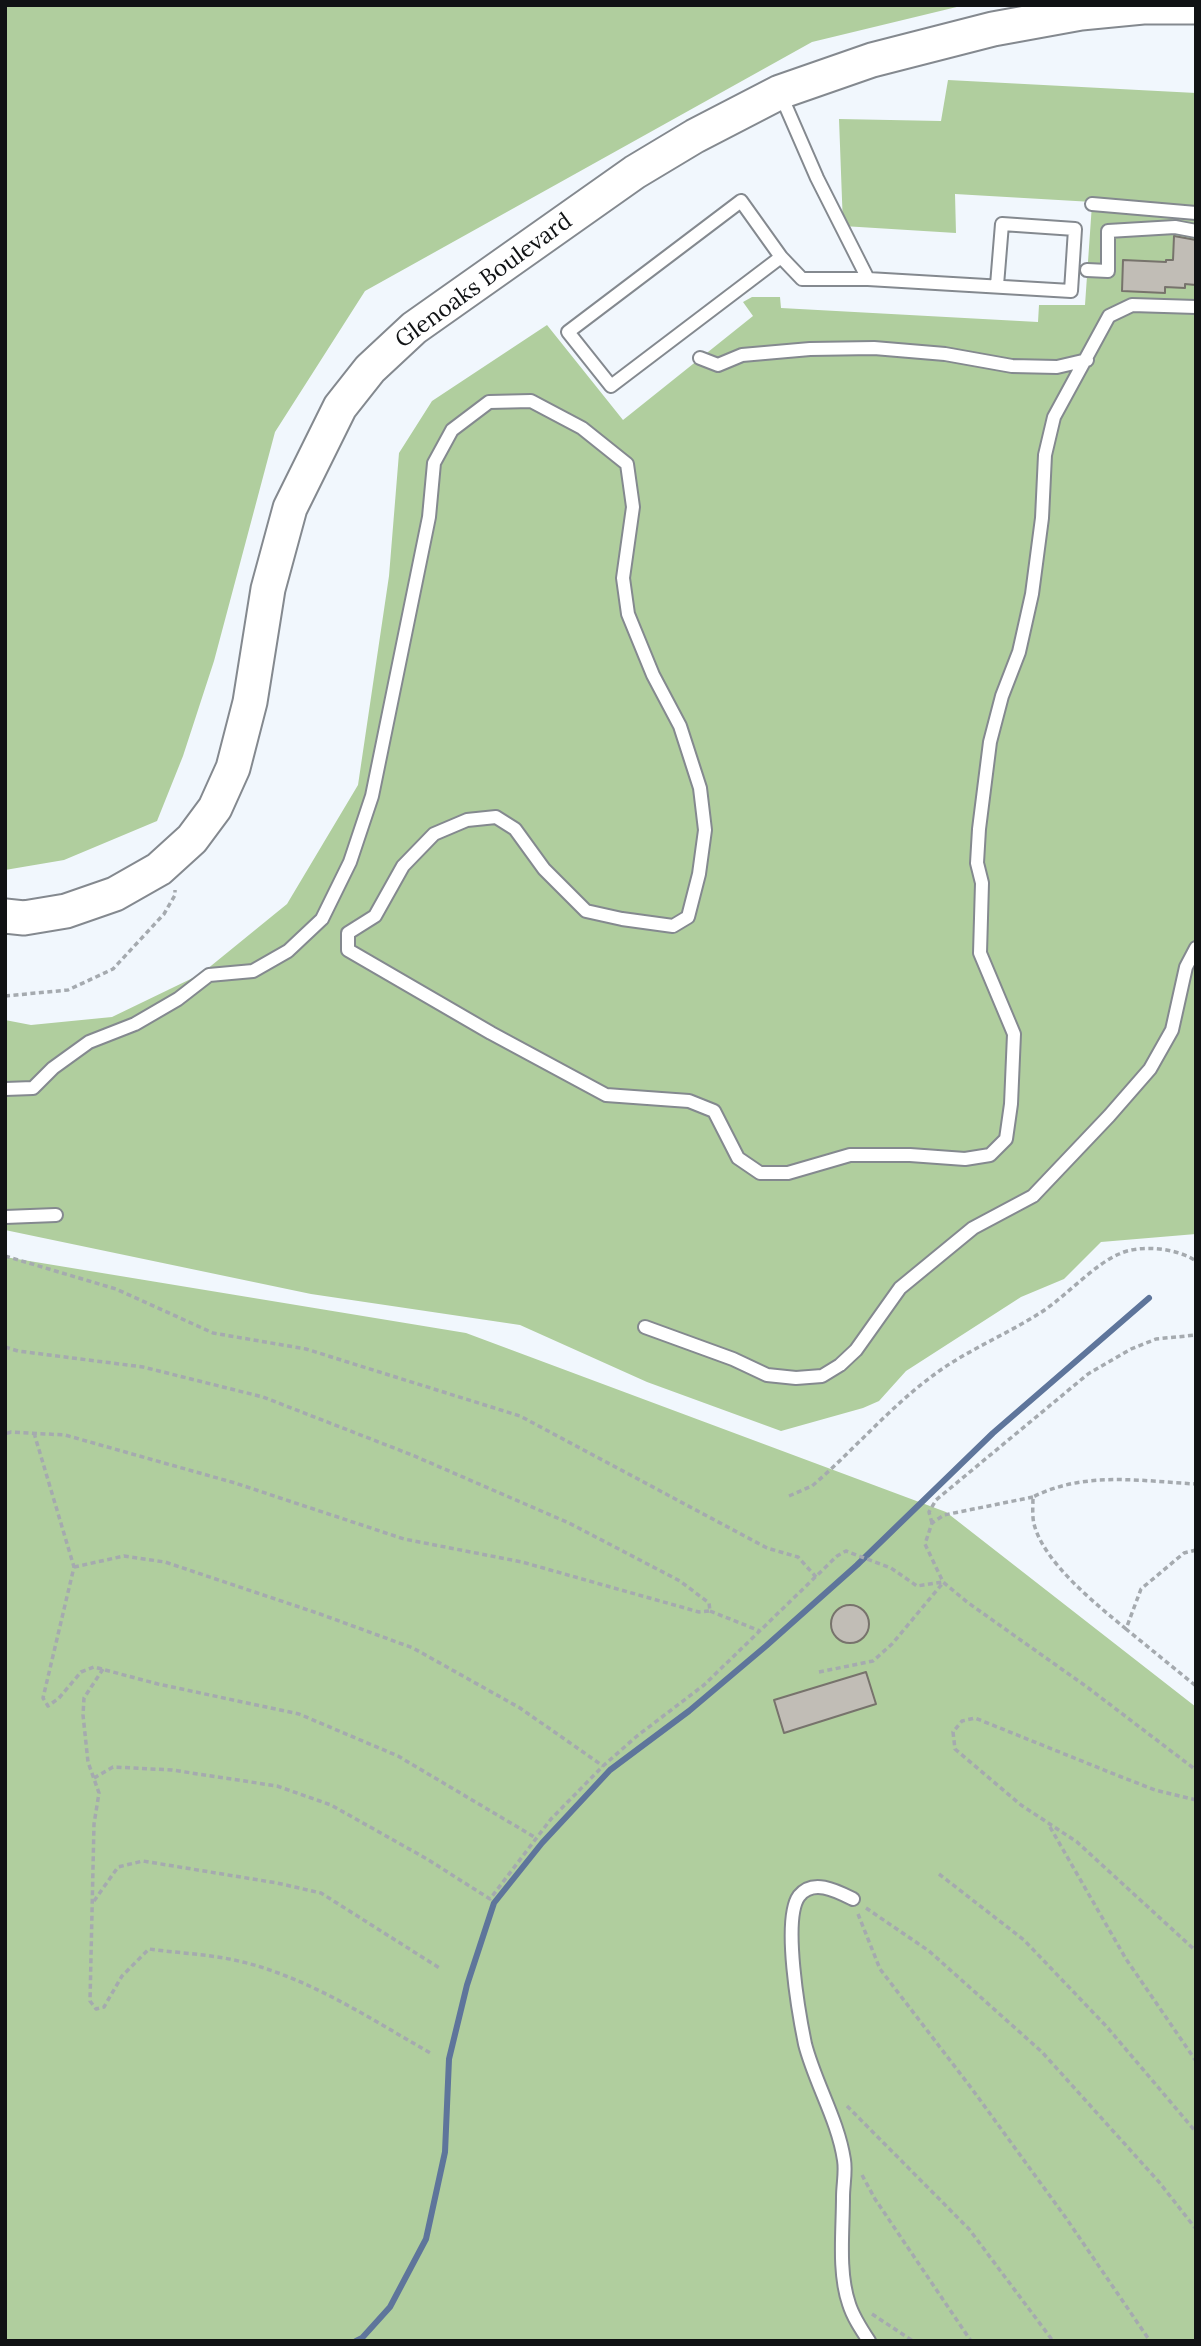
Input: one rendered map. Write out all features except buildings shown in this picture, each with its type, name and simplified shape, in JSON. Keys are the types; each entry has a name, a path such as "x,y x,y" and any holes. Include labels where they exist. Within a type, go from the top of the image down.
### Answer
{"street":[{"name":"Glenoaks Boulevard","path":"5,916 24,918 66,911 115,894 159,869 192,839 215,808 233,768 250,702 268,589 289,508 340,407 370,369 414,328 635,172 695,136 780,92 872,60 993,29 1081,13 1143,7 1196,7"}],"lane":[{"path":"780,92 817,178 867,279"},
{"path":"781,257 611,386 568,332 741,201 781,257 802,279 867,279 1071,291 1075,229 1002,225 997,285"},
{"path":"1092,204 1196,213"},
{"path":"1087,270 1108,271 1108,231 1175,226 1196,231"},
{"path":"5,1089 33,1088 53,1068 89,1042 135,1024 178,999 209,975 253,971 288,951 323,919 350,862 372,796 429,517 434,463 452,430 489,402 531,401 582,428 627,464 633,507 623,578 628,614 653,675 680,726 700,788 705,830 699,874 688,917 673,926 586,911 544,869 515,829 496,817 467,820 434,834 403,866 375,916 348,933 348,950 491,1033 606,1095 689,1101 714,1111 738,1158 760,1172 788,1172 850,1155 965,1159 990,1155 1006,1139 1014,1034 980,953 982,883 977,863 979,829 990,742 1002,696 1019,652 1032,594 1042,518 1045,456 1054,417 1109,316 1132,305 1196,307"},
{"path":"700,358 718,365 742,355 810,349 874,348 945,354 1012,366 1057,367 1087,360"},
{"path":"645,1326 733,1359 767,1375 796,1378 822,1376 840,1365 856,1350 900,1287 973,1228 1033,1196 1150,1069 1172,1030 1186,967 1196,948"},
{"path":"5,1217 56,1214"},
{"path":"853,1899 831,1888 811,1888 799,1896 792,1918 792,1951 806,2045 844,2161 843,2267 847,2297 859,2325 870,2341"}],"path":[{"path":"5,996 68,990 113,969 164,914 175,895 176,853"},
{"path":"789,1496 812,1486 931,1377 1020,1326 1117,1254 1133,1249 1163,1250 1188,1256 1196,1261"},
{"path":"5,1256 116,1289 212,1333 306,1349 520,1416 767,1548 799,1557 816,1577"},
{"path":"1196,1335 1156,1339 1131,1349 1088,1374 936,1500 929,1512 932,1523 925,1544 943,1582 1196,1770"},
{"path":"5,1347 143,1367 263,1397 412,1455 569,1523 680,1581 709,1603 710,1611"},
{"path":"34,1433 74,1567 43,1698 48,1706 59,1698 81,1672 94,1667 158,1684 299,1714 398,1756 536,1838"},
{"path":"5,1434 65,1435 235,1483 404,1539 522,1562 699,1612 710,1611 760,1632"},
{"path":"932,1523 944,1516 1033,1497 1056,1486 1102,1479 1196,1484"},
{"path":"1033,1497 1034,1524 1049,1553 1082,1592 1196,1686"},
{"path":"1126,1629 1141,1589 1184,1553 1196,1550"},
{"path":"94,1778 113,1767 125,1767 172,1770 276,1786 331,1805 490,1899 551,1819 603,1766 637,1736 704,1685 836,1556 846,1551 891,1568 917,1586 943,1582"},
{"path":"74,1567 124,1556 165,1562 401,1644 520,1709 603,1766"},
{"path":"819,1672 873,1661 891,1644 943,1582"},
{"path":"103,1670 84,1698 83,1715 88,1762 99,1793 93,1824 90,2000 96,2009 104,2007 122,1976 149,1949 234,1960 281,1975 337,2000 432,2054"},
{"path":"1196,1800 1156,1790 1064,1756 975,1718 962,1721 953,1732 955,1749 1021,1805 1077,1842 1196,1951"},
{"path":"1049,1825 1126,1959 1196,2061"},
{"path":"93,1903 118,1867 143,1861 277,1883 321,1893 441,1969"},
{"path":"939,1874 1024,1940 1107,2027 1196,2132"},
{"path":"853,1899 929,1951 1042,2052 1159,2182 1196,2229"},
{"path":"853,1899 880,1969 1066,2218 1150,2341"},
{"path":"818,2082 839,2099 969,2230 1053,2341"},
{"path":"862,2175 875,2199 971,2341"},
{"path":"847,2297 913,2341"}],"green space":[{"path":"5,5 965,5 812,42 365,291 275,432 214,661 183,756 157,821 64,860 5,870"},
{"path":"948,80 1196,93 1196,208 955,194 956,233 843,226 839,119 941,121"},
{"path":"1092,204 1196,219 1196,1234 1101,1242 1064,1279 1021,1297 906,1371 879,1401 781,1431 647,1382 520,1325 311,1294 5,1230 5,1020 31,1025 112,1017 201,974 287,904 358,785 389,576 399,453 432,401 547,325 623,420 753,316 743,302 752,297 780,297 781,308 1038,322 1039,305 1085,305"},
{"path":"5,1257 466,1333 946,1512 1196,1707 1196,2341 5,2341"}],"waterway":[{"path":"356,2341 362,2338 390,2307 426,2239 445,2152 449,2059 467,1985 494,1903 542,1843 610,1770 689,1711 766,1646 857,1565 993,1433 1149,1298"}]}
